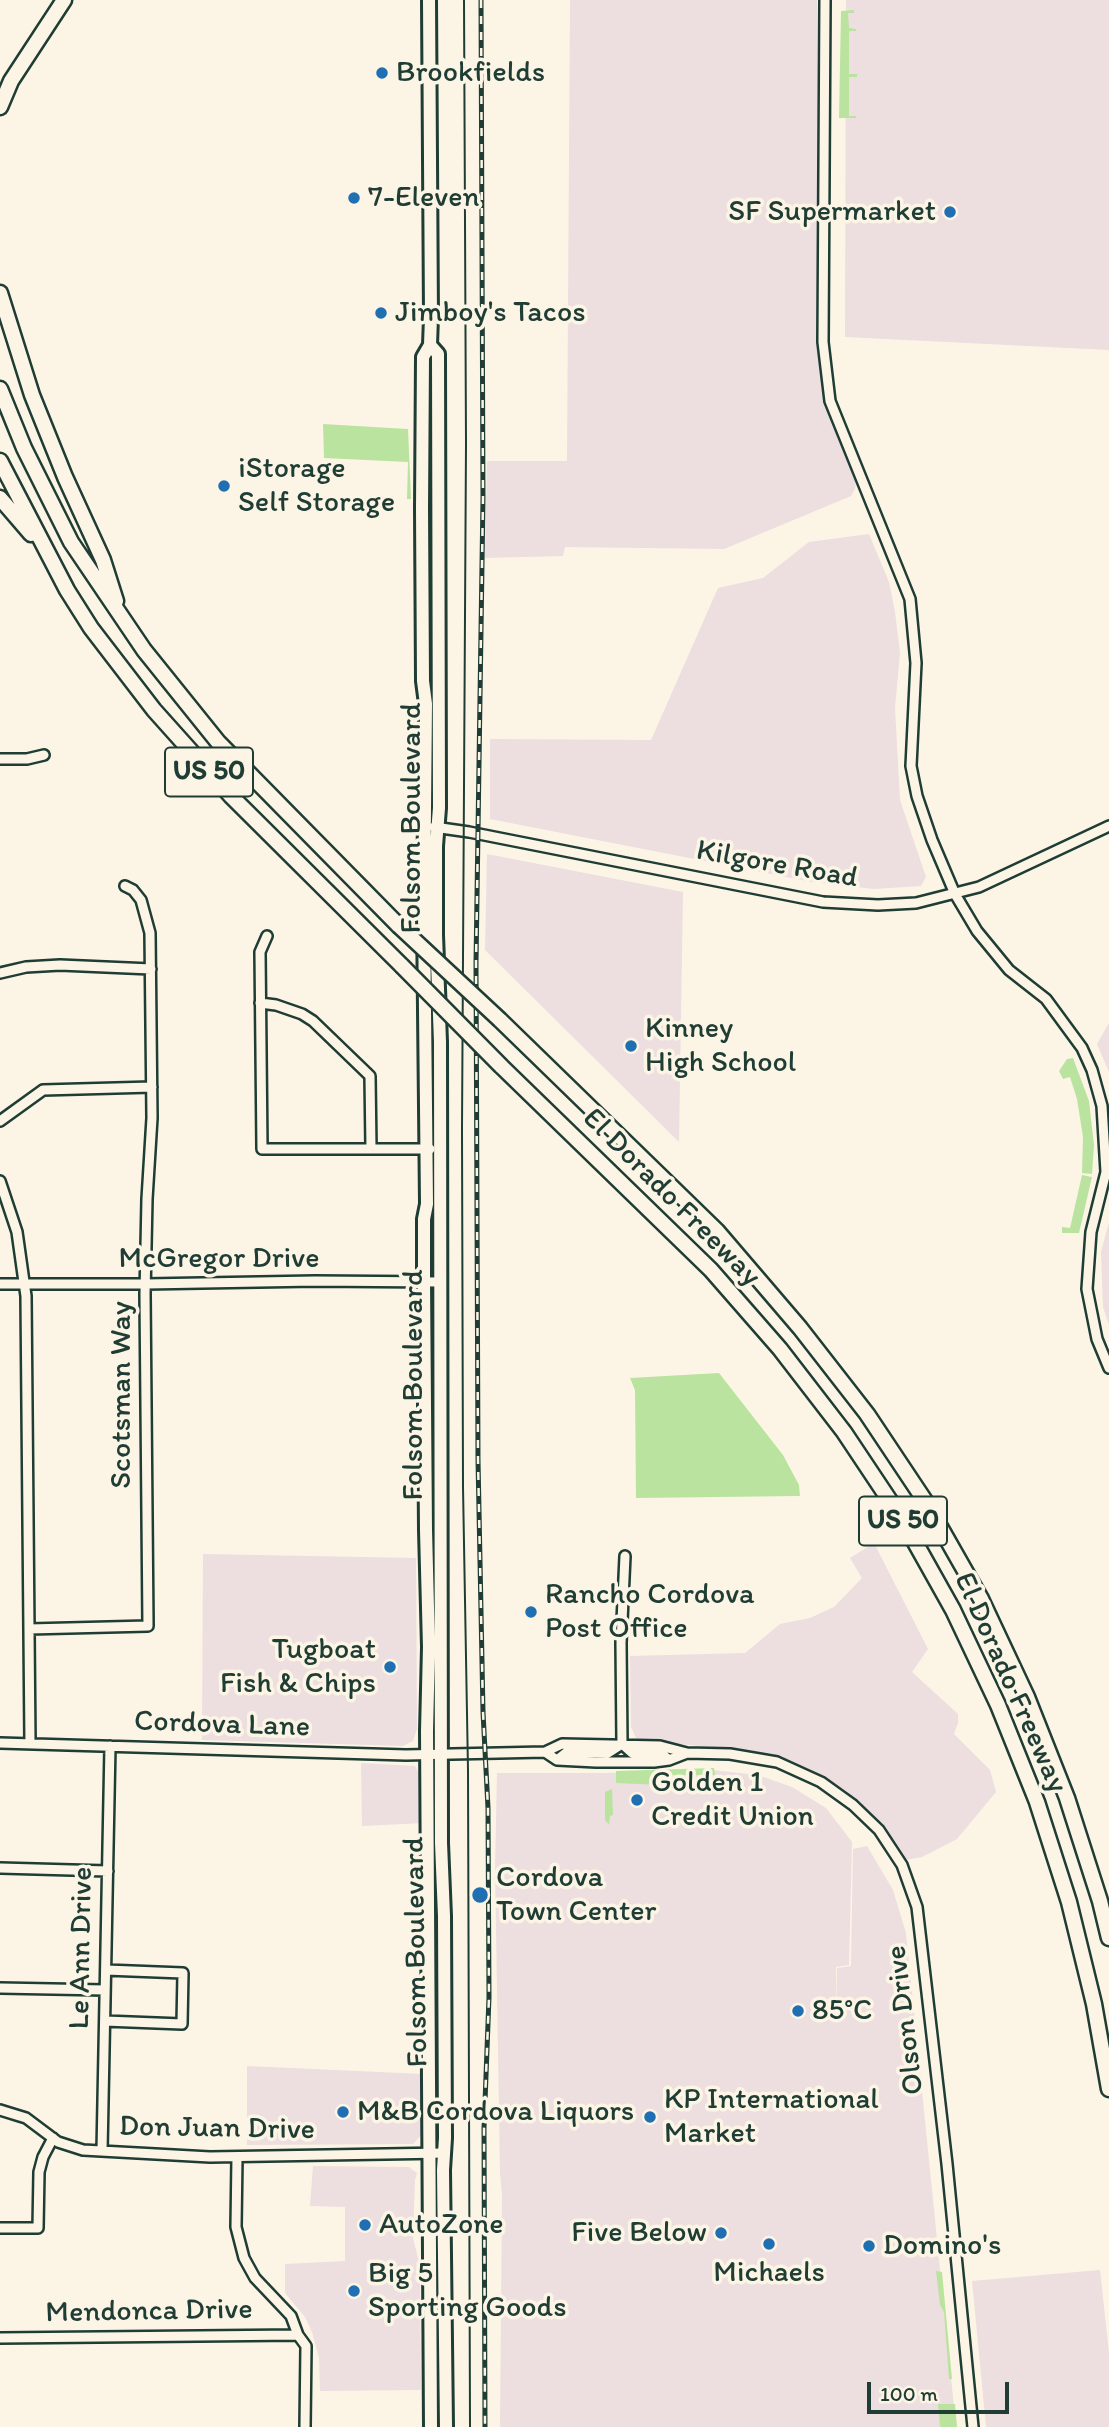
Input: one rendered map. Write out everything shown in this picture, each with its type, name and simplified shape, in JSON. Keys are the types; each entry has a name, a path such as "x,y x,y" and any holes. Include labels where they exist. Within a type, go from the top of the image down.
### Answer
{"highway":[{"path":"0,107 11,81 64,0"},
{"path":"0,293 33,394 65,478 103,561 122,619"},
{"name":"El Dorado Freeway","path":"0,388 24,448 71,542 144,650 218,742 399,926 717,1231 800,1328 874,1425 927,1504 974,1587 1027,1697 1067,1798 1109,1938"},
{"name":"El Dorado Freeway","path":"0,461 46,551 91,628 154,710 222,787 501,1066 711,1270 780,1349 844,1432 902,1519 953,1610 999,1705 1037,1802 1069,1902 1094,2004 1109,2089"},
{"path":"0,498 46,551"}],"main road":[{"name":"Folsom Boulevard","path":"429,0 430,345 423,357 422,509 429,516 426,530 423,681 431,827"},
{"name":"Folsom Boulevard","path":"430,345 438,355 438,568 431,827 432,1149 439,1282 446,2427"},
{"path":"426,530 430,555 438,568"},
{"name":"Folsom Boulevard","path":"432,1149 424,1282 429,1621 427,1753 432,2427"},
{"path":"426,1530 433,1536 435,1572 441,1583"},
{"path":"428,1944 437,1959 437,2041 445,2048"}],"street":[{"path":"825,0 823,342 830,401 910,599 916,663 911,766 924,820 955,894 977,930 1009,970 1046,999 1064,1020 1092,1070 1102,1106 1106,1172 1091,1232 1087,1289 1097,1339 1109,1368"},
{"path":"0,759 27,759 44,755"},
{"name":"Kilgore Road","path":"431,827 842,904 916,903 979,887 1109,826"},
{"name":"Scotsman Way","path":"29,1629 148,1626 146,1284 152,1087 150,933 138,894 125,886"},
{"path":"267,936 260,952 262,1149 432,1149"},
{"path":"0,973 26,967 60,965 151,969"},
{"path":"260,1003 276,1004 313,1021 370,1076 371,1149"},
{"path":"0,1121 43,1090 152,1087"},
{"path":"0,1181 17,1232 25,1284 30,1744"},
{"name":"McGregor Drive","path":"0,1284 439,1282"},
{"path":"545,1752 556,1760 567,1752 614,1752 622,1744 621,1643 625,1556"},
{"name":"Cordova Lane","path":"0,1743 351,1754 442,1753"},
{"name":"Olson Drive","path":"442,1753 545,1752 562,1744 622,1744 660,1746 687,1753 730,1754 777,1762 821,1782 853,1805 879,1830 902,1864 917,1907 947,2164 973,2427"},
{"path":"622,1744 632,1753 662,1755 669,1760"},
{"name":"Le Ann Drive","path":"102,2151 110,1746"},
{"name":"Olson Drive","path":"556,1760 654,1762 687,1753"},
{"path":"0,1868 108,1871"},
{"path":"105,2021 182,2024 183,1973 106,1970"},
{"path":"0,1988 105,1990"},
{"name":"Don Juan Drive","path":"0,2110 26,2118 70,2147 102,2151 162,2156 237,2157 443,2153"},
{"path":"0,2228 38,2228 39,2172 53,2138"},
{"path":"237,2157 234,2204 239,2243 255,2278 282,2304 306,2346 305,2427"},
{"name":"Mendonca Drive","path":"0,2337 298,2335"}],"shaded area":[{"path":"570,0 817,0 819,339 824,393 856,481 855,489 851,496 724,549 565,547 563,556 485,558 487,461 567,461"},
{"path":"846,0 1109,0 1109,350 845,337"},
{"path":"869,534 889,582 895,612 900,653 895,708 900,800 926,877 921,886 874,889 812,882 490,819 490,739 651,740 718,588 763,578 809,542"},
{"name":"Kinney High School","path":"487,854 683,892 679,1142 485,950"},
{"path":"1109,1023 1109,1072 1097,1044"},
{"path":"1109,1222 1109,1325 1103,1307 1101,1252"},
{"path":"874,1543 928,1649 912,1672 958,1714 954,1734 990,1770 996,1792 957,1839 922,1857 905,1860 899,1848 871,1814 845,1790 809,1769 773,1754 642,1740 636,1738 631,1727 630,1656 745,1653 780,1624 810,1618 834,1607 862,1578 850,1558"},
{"path":"203,1554 416,1558 417,1729 413,1741 403,1746 202,1740"},
{"path":"361,1763 415,1766 422,1778 423,1823 362,1826"},
{"path":"712,1770 758,1775 792,1787 826,1808 852,1842 849,1965 836,1967 837,2018 837,1968 851,1966 853,1849 867,1846 893,1890 906,1933 956,2427 500,2427 502,2195 495,1869 497,1773"},
{"path":"247,2066 423,2074 423,2133 413,2144 247,2145"},
{"path":"313,2166 409,2167 417,2173 413,2238 420,2266 421,2390 320,2391 319,2358 312,2332 305,2317 285,2293 285,2264 345,2261 345,2207 310,2206"},
{"path":"1100,2270 1109,2353 1109,2427 986,2427 972,2281"}],"green space":[{"path":"854,10 854,13 848,13 849,28 856,29 849,31 849,74 857,74 857,77 849,77 849,116 856,118 839,118 841,11"},
{"path":"323,424 408,429 411,499 407,499 408,462 324,458"},
{"path":"1073,1058 1089,1101 1094,1145 1092,1174 1082,1173 1083,1137 1077,1099 1070,1077 1063,1079 1059,1071 1067,1059"},
{"path":"1082,1175 1092,1177 1079,1233 1062,1233 1062,1227 1070,1228"},
{"path":"719,1373 783,1455 799,1485 800,1496 636,1498 635,1390 630,1378"},
{"path":"714,1768 715,1775 671,1775 668,1777 670,1782 663,1782 662,1785 616,1783 616,1771"},
{"path":"612,1789 613,1815 610,1816 609,1825 605,1820 605,1792"},
{"path":"936,2271 942,2272 952,2379 949,2379 944,2312 940,2305"},
{"path":"938,2404 955,2404 957,2427 940,2427"}],"tram line":[{"path":"464,0 466,444 462,1129 470,2427"}],"railway":[{"path":"481,0 483,498 476,963 478,1460 483,1712 488,1808 489,1997 484,2128 485,2427"}],"place":[{"name":"Brookfields","path":"382,73"},
{"name":"7-Eleven","path":"354,198"},
{"name":"SF Supermarket","path":"950,212"},
{"name":"Jimboy's Tacos","path":"381,313"},
{"name":"iStorage Self Storage","path":"224,486"},
{"name":"Kinney High School","path":"631,1046"},
{"name":"Rancho Cordova Post Office","path":"531,1612"},
{"name":"Tugboat Fish & Chips","path":"390,1667"},
{"name":"Golden 1 Credit Union","path":"637,1800"},
{"name":"Cordova Town Center","path":"480,1895"},
{"name":"85°C","path":"798,2011"},
{"name":"M&B Cordova Liquors","path":"343,2112"},
{"name":"KP International Market","path":"650,2117"},
{"name":"AutoZone","path":"365,2225"},
{"name":"Five Below","path":"721,2233"},
{"name":"Michaels","path":"769,2244"},
{"name":"Domino's","path":"869,2246"},
{"name":"Big 5 Sporting Goods","path":"354,2291"}]}
